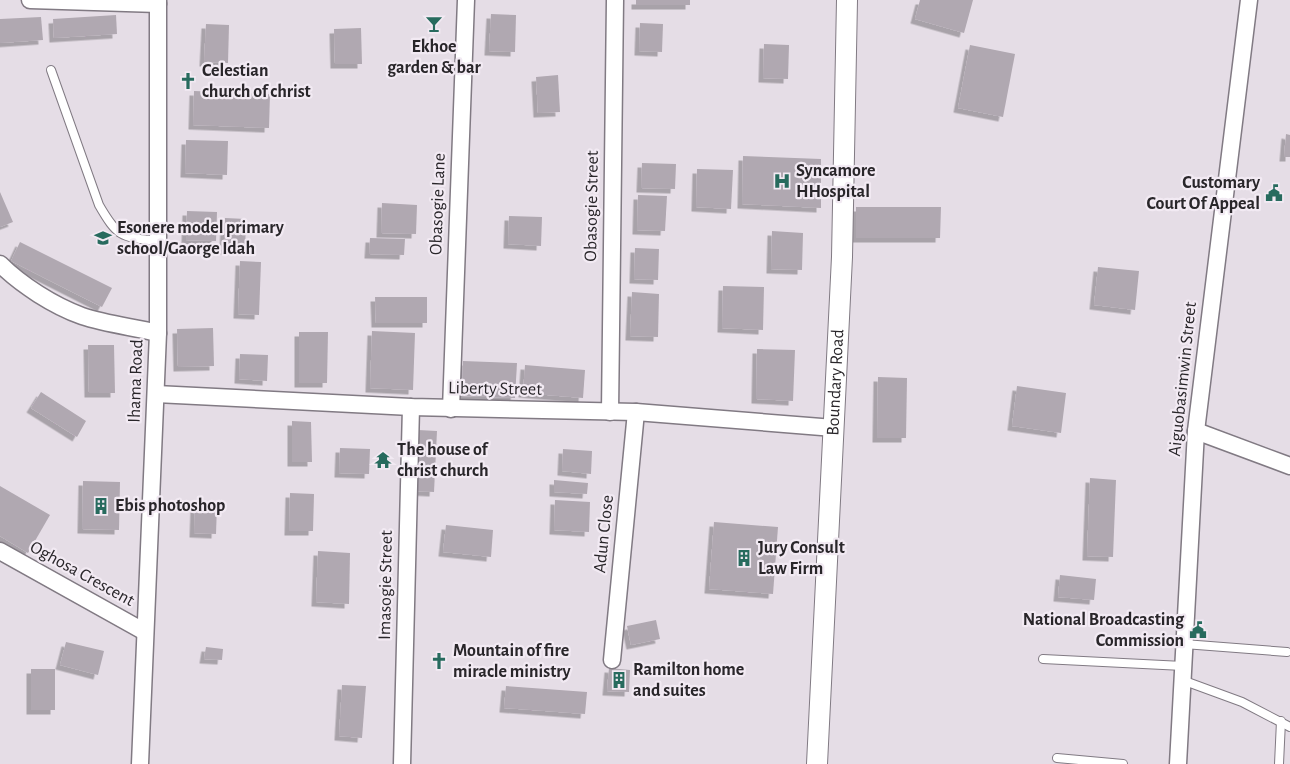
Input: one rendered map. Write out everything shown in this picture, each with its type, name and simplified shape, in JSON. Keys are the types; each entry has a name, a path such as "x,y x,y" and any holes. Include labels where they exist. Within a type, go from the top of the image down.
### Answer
{"street":[{"path":"30,0 158,2"},
{"name":"Obasogie Lane","path":"450,408 466,0"},
{"name":"Obasogie Street","path":"610,412 614,0"},
{"name":"Boundary Road","path":"817,764 842,257 847,0"},
{"name":"Aiguobasimwin Street","path":"1178,764 1196,432 1249,0"},
{"name":"Ihama Road","path":"140,764 158,333 158,2"},
{"path":"0,264 14,278 51,301 82,316 158,333"},
{"name":"Liberty Street","path":"156,394 410,407 636,412 834,428"},
{"name":"Imasogie Street","path":"402,764 410,407"},
{"name":"Adun Close","path":"612,660 636,412"},
{"path":"1196,432 1290,466"},
{"name":"Oghosa Crescent","path":"0,551 145,632"}],"lane":[{"path":"51,70 99,205 109,222 117,232 129,238 158,241"},
{"path":"1184,644 1287,652"},
{"path":"1043,659 1183,673 1290,727"},
{"path":"1278,764 1281,721"},
{"path":"1057,758 1123,764"}],"building":[{"path":"636,0 690,0 690,5 636,5"},
{"path":"920,0 973,0 964,33 915,19"},
{"path":"491,14 516,15 515,52 489,51"},
{"path":"116,15 117,34 54,38 53,19"},
{"path":"41,17 43,40 0,43 0,19"},
{"path":"640,23 663,24 662,52 639,51"},
{"path":"206,24 229,25 228,63 204,62"},
{"path":"361,28 362,64 335,64 334,29"},
{"path":"764,44 789,45 788,79 763,78"},
{"path":"970,45 1015,54 1003,117 958,108"},
{"path":"558,75 560,112 538,113 536,77"},
{"path":"194,91 270,94 269,128 193,125"},
{"path":"1286,134 1290,135 1290,157 1284,157"},
{"path":"186,140 228,141 227,175 185,173"},
{"name":"Syncamore HHospital","path":"743,156 821,159 821,208 742,204"},
{"path":"642,163 676,164 675,189 641,188"},
{"path":"697,169 733,170 731,209 696,207"},
{"path":"0,192 13,222 0,227"},
{"path":"638,195 667,196 665,231 637,230"},
{"path":"382,203 417,205 416,234 381,233"},
{"path":"856,207 941,207 940,238 856,238"},
{"path":"187,211 217,212 216,241 186,240"},
{"path":"509,216 542,217 541,246 508,244"},
{"path":"225,218 246,219 245,251 224,250"},
{"path":"772,231 803,233 802,270 771,269"},
{"path":"370,238 405,239 404,255 369,254"},
{"path":"20,242 112,288 102,307 11,261"},
{"path":"635,248 659,249 658,280 634,279"},
{"path":"240,261 261,262 259,315 238,314"},
{"path":"1098,267 1139,271 1135,310 1094,305"},
{"path":"723,286 764,287 763,330 722,328"},
{"path":"632,292 659,294 658,337 630,336"},
{"path":"375,297 427,297 427,323 376,323"},
{"path":"213,328 214,366 178,367 177,329"},
{"path":"372,331 415,333 413,390 370,388"},
{"path":"299,332 328,332 327,383 299,383"},
{"path":"88,345 114,345 115,393 89,393"},
{"path":"757,349 795,350 793,401 756,399"},
{"path":"240,354 268,355 267,381 239,379"},
{"path":"463,361 517,363 515,398 462,396"},
{"path":"525,365 585,370 583,398 523,393"},
{"path":"878,377 907,378 906,438 877,438"},
{"path":"1017,386 1066,393 1061,433 1012,426"},
{"path":"41,392 86,421 77,437 31,408"},
{"path":"292,421 311,422 312,462 292,462"},
{"path":"418,430 437,431 434,492 415,491"},
{"path":"340,448 370,449 369,474 339,473"},
{"path":"563,449 592,451 591,474 562,471"},
{"path":"1090,478 1116,480 1113,557 1087,556"},
{"path":"554,480 588,483 587,494 554,492"},
{"name":"Ebis photoshop","path":"83,481 120,482 119,530 82,529"},
{"path":"0,486 50,515 28,553 0,536"},
{"path":"290,493 314,494 313,531 289,531"},
{"path":"555,500 590,502 589,532 554,530"},
{"path":"195,505 217,505 216,534 194,533"},
{"name":"Jury Consult Law Firm","path":"714,522 778,527 773,594 709,589"},
{"path":"446,525 493,530 491,557 443,552"},
{"path":"318,551 350,553 349,604 316,602"},
{"path":"1060,575 1096,579 1094,600 1058,597"},
{"path":"656,620 660,639 631,645 627,626"},
{"path":"66,642 104,651 98,675 60,665"},
{"path":"206,647 223,649 222,660 204,659"},
{"name":"Ramilton home and suites","path":"609,668 630,670 629,692 607,691"},
{"path":"31,669 55,669 55,710 31,710"},
{"path":"342,685 366,686 362,738 339,736"},
{"path":"506,686 587,692 585,714 504,708"}],"place":[{"name":"Ekhoe garden & bar","path":"434,24"},
{"name":"Celestian church of christ","path":"188,81"},
{"name":"Syncamore HHospital","path":"782,181"},
{"name":"Customary Court Of Appeal","path":"1274,193"},
{"name":"Esonere model primary school/Gaorge Idah","path":"103,238"},
{"name":"The house of christ church","path":"383,460"},
{"name":"Ebis photoshop","path":"101,506"},
{"name":"Jury Consult Law Firm","path":"744,558"},
{"name":"National Broadcasting Commission","path":"1198,630"},
{"name":"Mountain of fire miracle ministry","path":"439,661"},
{"name":"Ramilton home and suites","path":"619,680"}]}
